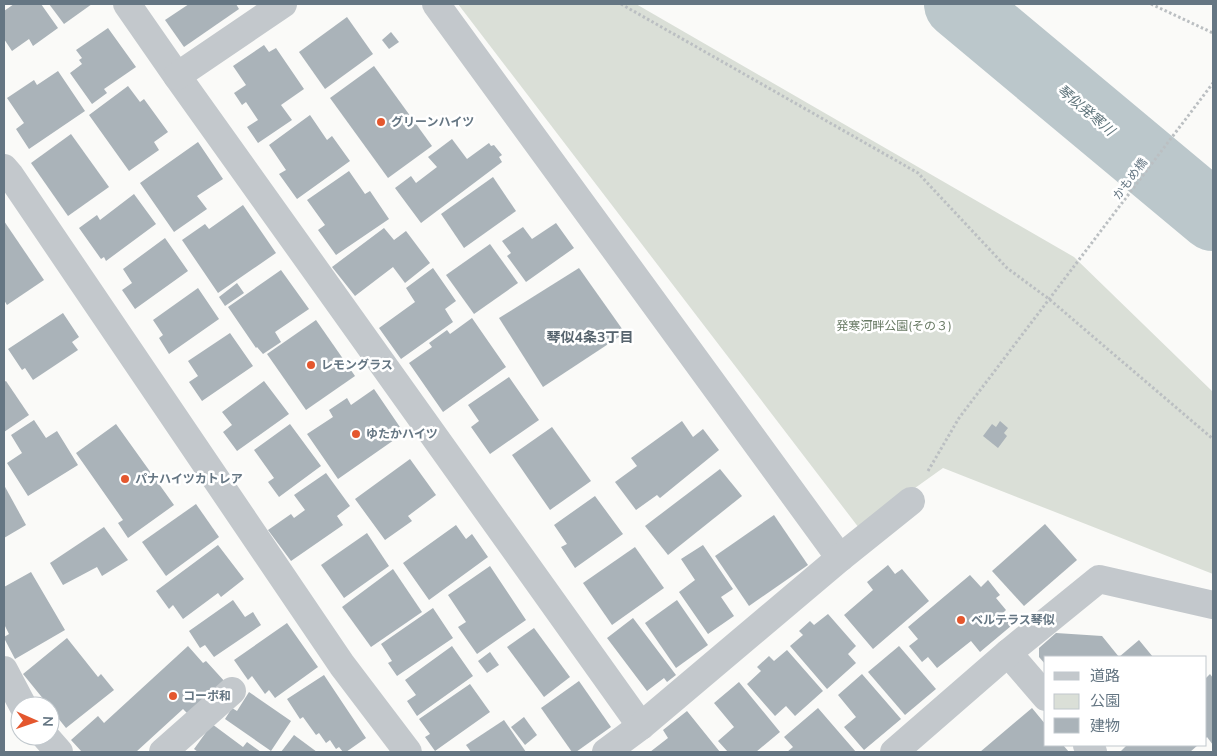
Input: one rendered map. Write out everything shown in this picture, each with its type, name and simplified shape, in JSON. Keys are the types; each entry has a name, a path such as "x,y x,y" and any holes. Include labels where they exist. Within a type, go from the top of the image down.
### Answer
{"street":[{"path":"127,4 641,726"},
{"path":"177,76 283,4"},
{"path":"436,4 840,558"},
{"path":"4,168 342,665 408,752"},
{"path":"606,752 641,726 840,558 912,501"},
{"path":"894,752 1008,653 1099,579 1213,605"},
{"path":"1008,653 1044,695"},
{"path":"4,670 18,696"},
{"path":"163,752 232,691"}],"path":[{"path":"621,4 918,173 1007,268 1049,299 1213,439"},
{"path":"1151,4 1213,33"},
{"name":"かもめ橋","path":"912,501 959,418 1213,83"}],"green space":[{"name":"発寒河畔公園(その３)","path":"458,4 636,4 1074,257 1213,392 1213,574 943,468 859,528"}],"building":[{"path":"14,4 41,4 58,28 33,46 29,39 12,51 4,39 4,11"},
{"path":"49,4 92,4 64,24"},
{"path":"189,4 236,4 239,9 184,47 165,20"},
{"path":"347,17 373,54 325,89 299,52"},
{"path":"108,28 136,67 104,89 107,93 92,104 70,73 82,64 79,60 82,58 76,50"},
{"path":"391,32 399,42 389,49 382,40"},
{"path":"264,45 269,52 276,48 304,89 281,105 292,120 258,143 247,127 258,120 246,102 242,105 234,93 246,85 233,66"},
{"name":"グリーンハイツ","path":"374,66 432,146 388,178 330,98"},
{"path":"58,71 85,111 29,149 16,129 24,123 7,98 34,80 37,85"},
{"path":"128,86 140,102 144,99 168,132 154,142 159,150 129,171 89,115"},
{"path":"310,115 327,140 332,136 350,161 297,199 279,174 286,170 269,145"},
{"path":"71,134 109,187 68,216 31,163"},
{"path":"452,139 467,159 489,143 491,146 494,145 502,155 499,157 502,162 421,223 395,188 411,176 416,183 437,167 428,157"},
{"path":"198,142 223,179 197,196 207,209 174,232 140,183"},
{"path":"349,171 365,194 370,191 389,219 336,255 318,230 325,225 307,200"},
{"path":"493,177 516,211 464,248 441,214"},
{"path":"134,194 156,224 106,261 104,257 101,259 79,228 97,215 100,220"},
{"path":"243,205 276,253 218,293 182,240 205,224 209,229"},
{"path":"4,221 44,280 7,305 4,300"},
{"path":"556,223 574,248 526,282 507,256 511,253 502,241 523,227 532,239"},
{"path":"384,228 394,240 406,231 430,263 405,283 393,267 355,296 332,267"},
{"path":"165,238 188,271 135,309 122,290 132,283 123,269"},
{"path":"490,244 518,283 474,314 446,275"},
{"path":"433,268 456,301 445,309 453,322 401,359 379,328 415,302 406,288"},
{"path":"579,268 625,333 543,387 499,318"},
{"path":"281,270 309,309 275,332 281,342 263,354 256,348 228,307"},
{"path":"237,283 244,293 225,306 219,297"},
{"path":"198,288 219,319 169,354 159,338 163,335 153,320"},
{"path":"63,313 79,337 72,342 78,350 33,380 25,368 22,370 8,349"},
{"path":"472,318 506,367 443,412 409,363 432,347 429,343 447,330 450,334"},
{"name":"レモングラス","path":"316,320 355,376 306,410 267,354"},
{"path":"230,333 253,366 202,401 189,382 198,376 188,361"},
{"path":"509,377 539,420 490,454 471,427 479,421 468,405"},
{"path":"6,381 29,415 4,432 4,382"},
{"path":"264,381 289,414 237,451 223,432 232,425 222,412"},
{"name":"ゆたかハイツ","path":"374,389 404,433 338,479 307,434 333,417 329,410 347,398 351,405"},
{"path":"34,420 46,438 57,431 78,465 28,496 7,463 22,453 11,435"},
{"path":"682,421 693,437 703,429 719,450 660,498 657,495 636,510 615,482 637,466 631,458"},
{"path":"1000,421 1008,428 1004,433 1007,436 998,448 983,436 992,424 996,427"},
{"name":"パナハイツカトレア","path":"116,424 174,505 128,538 118,523 123,520 76,453"},
{"path":"290,424 321,466 279,497 268,482 274,478 254,450"},
{"path":"552,427 591,481 550,510 512,455"},
{"path":"410,459 436,495 408,516 412,521 385,540 355,499"},
{"path":"720,469 742,496 668,555 645,526"},
{"path":"326,473 350,506 337,516 343,525 291,561 268,530 291,514 294,518 305,510 294,495"},
{"path":"4,485 26,525 4,538"},
{"path":"595,496 623,534 575,568 561,547 567,544 554,525"},
{"path":"196,504 219,537 166,576 142,542"},
{"path":"774,515 808,565 749,606 715,556"},
{"path":"1045,524 1077,560 1024,606 992,571"},
{"path":"456,525 466,539 472,534 488,557 429,600 403,563"},
{"path":"104,527 128,560 102,576 97,567 63,585 50,563"},
{"path":"367,533 389,566 344,598 321,565"},
{"path":"218,545 244,579 221,597 218,593 183,619 173,605 169,609 156,591"},
{"path":"703,545 733,589 721,597 734,616 708,634 679,592 695,580 681,559"},
{"path":"635,547 664,588 612,625 583,583"},
{"path":"888,565 895,574 902,569 929,601 873,649 844,615 873,590 867,582"},
{"path":"490,566 526,620 477,654 458,627 466,622 448,595"},
{"path":"393,569 422,612 371,647 342,607"},
{"path":"31,572 65,630 15,659 4,638 9,634 4,624 4,587"},
{"name":"ベルテラス琴似","path":"970,575 981,587 988,580 1000,595 996,598 1006,610 1002,614 1011,626 980,652 971,641 937,668 928,657 922,662 909,646 918,639 908,627"},
{"path":"233,600 245,617 253,612 261,625 214,657 205,645 200,648 189,631"},
{"path":"677,600 708,645 676,668 645,623"},
{"path":"433,608 453,638 397,676 388,663 392,661 381,644"},
{"path":"828,614 856,646 848,654 856,663 827,689 790,646 803,635 799,631 810,621 814,625"},
{"path":"633,618 676,675 667,682 664,678 647,691 607,638"},
{"path":"287,623 318,667 275,698 269,690 265,694 252,676 248,680 234,660"},
{"path":"534,628 570,677 544,697 507,647"},
{"path":"1056,633 1102,636 1118,656 1044,656 1044,663 1039,657 1039,648"},
{"path":"67,638 98,677 101,674 114,690 66,728 60,720 60,696 41,696 23,674"},
{"path":"1139,640 1152,656 1120,656"},
{"name":"コーポ和","path":"188,646 203,663 206,661 226,683 190,716 183,709 136,752 82,752 71,740 98,716 104,723"},
{"path":"452,646 473,676 417,716 407,701 416,695 405,680"},
{"path":"899,646 936,689 905,715 868,672"},
{"path":"787,650 823,691 795,716 786,706 775,716 747,684 761,671 757,667 769,656 774,661"},
{"path":"490,652 499,665 487,673 478,661"},
{"path":"862,674 901,719 864,750 844,727 856,717 838,695"},
{"path":"1210,674 1213,678 1213,745 1207,737 1207,677"},
{"path":"324,675 366,738 346,752 343,752 339,747 336,749 330,740 326,743 319,733 316,735 303,717 300,719 287,699"},
{"path":"579,681 611,727 576,752 572,752 541,708"},
{"path":"739,682 780,732 756,752 728,752 718,741 734,727 714,703"},
{"path":"470,684 490,712 435,751 425,737 430,734 419,719"},
{"path":"249,692 291,721 271,751 225,719 232,708 237,711"},
{"path":"818,708 856,752 787,752 793,747 784,737"},
{"path":"1032,708 1044,723 1044,746 1064,746 1069,752 980,752"},
{"path":"687,711 720,752 650,752 668,738 663,730"},
{"path":"524,717 537,735 525,745 511,727"},
{"path":"504,720 526,752 471,752 466,745"},
{"path":"212,724 243,747 247,742 261,752 198,752 194,749"},
{"path":"294,735 317,752 281,752"},
{"path":"1126,746 1197,746 1190,752 1121,751"}],"waterway":[{"name":"琴似発寒川","path":"959,4 1213,216"}],"place":[{"name":"グリーンハイツ","path":"381,122"},
{"name":"レモングラス","path":"311,365"},
{"name":"ゆたかハイツ","path":"356,434"},
{"name":"パナハイツカトレア","path":"125,479"},
{"name":"ベルテラス琴似","path":"961,620"},
{"name":"コーポ和","path":"173,696"}],"district":[{"name":"琴似4条3丁目","path":"590,337"}]}
